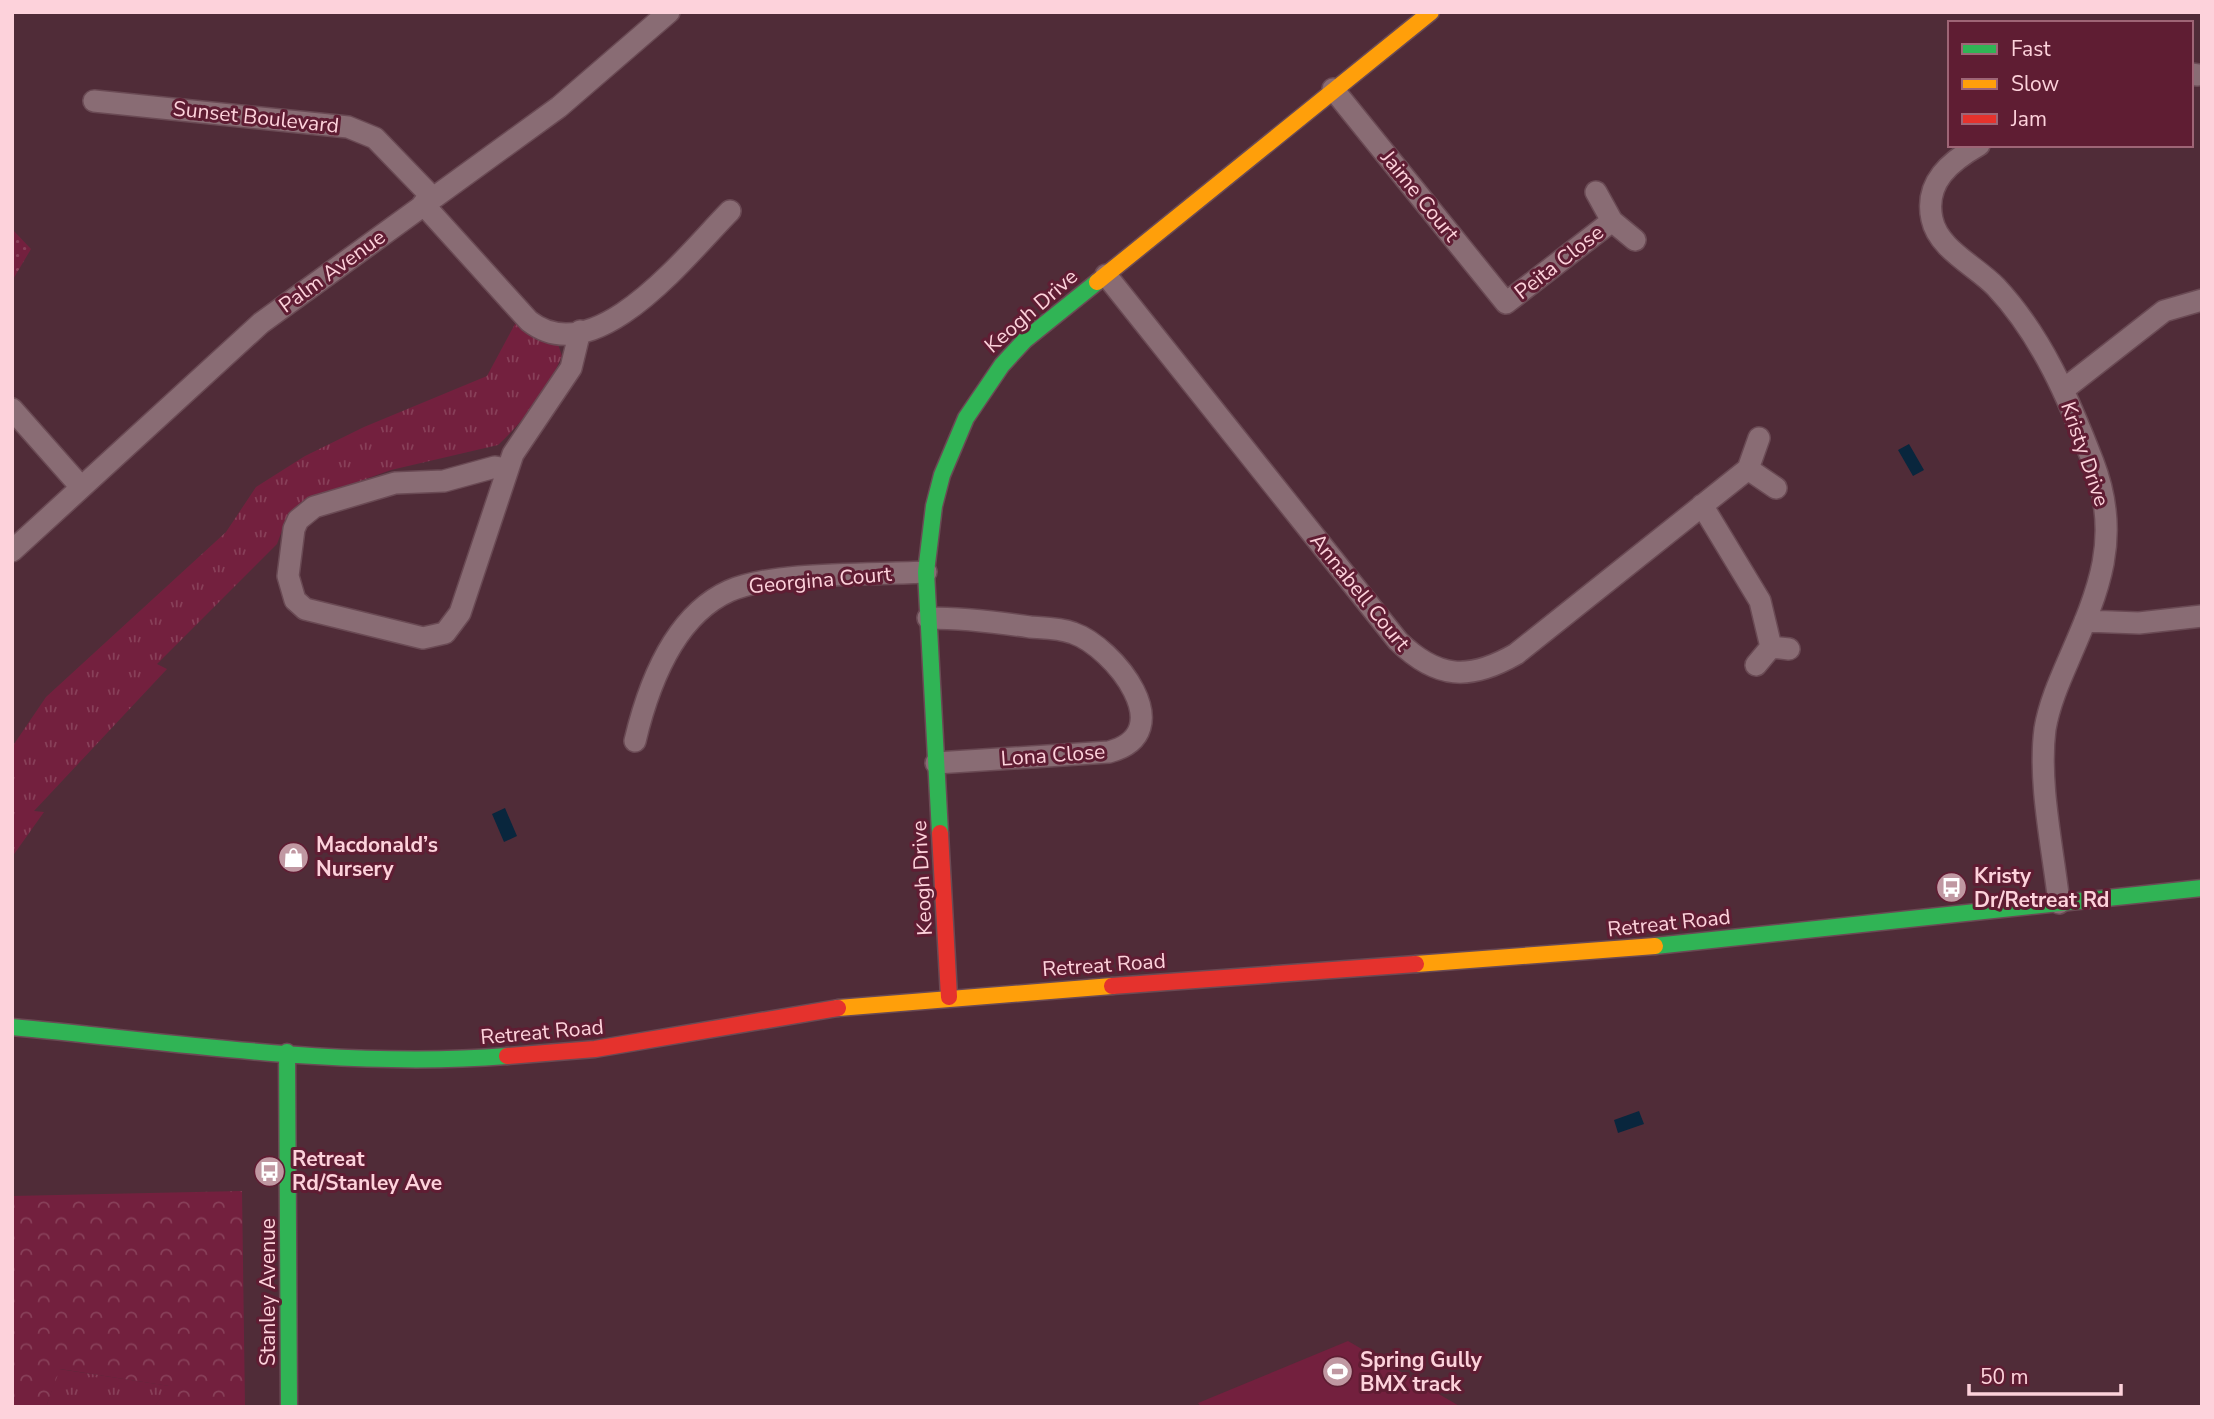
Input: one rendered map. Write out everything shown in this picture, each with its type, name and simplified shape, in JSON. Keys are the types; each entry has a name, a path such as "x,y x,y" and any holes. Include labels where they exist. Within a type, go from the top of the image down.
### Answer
{"street":[{"name":"Palm Avenue","path":"12,551 261,323 559,107 669,12"},
{"name":"Keogh Drive","path":"949,997 926,572 933,510 944,467 958,429 998,366 1025,340 1431,12"},
{"name":"Jaime Court","path":"1334,89 1506,303"},
{"name":"Sunset Boulevard","path":"94,101 348,127 375,138 529,321 551,332 580,331"},
{"name":"Kristy Drive","path":"1976,147 1941,173 1931,196 1935,229 1945,243 1996,287 2021,318 2063,390 2094,465 2107,520 2104,568 2059,682 2045,729 2045,772 2059,903"},
{"name":"Peita Close","path":"1595,192 1612,221 1635,240"},
{"path":"507,469 495,467 444,481 395,483 314,507 298,520 290,543 288,576 295,600 316,614 423,638 444,633 460,613 507,469 520,441 570,368 580,331 604,325 633,308 730,211"},
{"name":"Peita Close","path":"1506,303 1612,221"},
{"name":"Annabell Court","path":"1106,275 1398,641 1416,659 1432,668 1466,673 1486,669 1516,654 1748,469"},
{"path":"2063,390 2164,311 2202,300"},
{"path":"12,409 81,487"},
{"path":"1759,438 1748,469 1776,488"},
{"path":"1702,505 1760,601 1780,648 1756,665"},
{"name":"Georgina Court","path":"635,741 652,683 668,654 694,618 728,592 773,580 926,572"},
{"path":"2085,621 2139,623 2202,616"},
{"name":"Lona Close","path":"928,618 974,620 1056,630 1086,638 1101,649 1135,693 1143,719 1141,732 1134,741 1110,752 936,763"},
{"name":"Retreat Road","path":"12,1027 402,1060 551,1054 632,1044 809,1012 949,997 1617,950 2202,888"},
{"name":"Stanley Avenue","path":"287,1052 289,1407"}],"green space":[{"path":"12,229 31,249 12,281"},
{"path":"516,322 557,341 562,356 542,392 508,436 498,445 391,470 307,500 286,520 277,544 157,664 167,669 34,811 44,812 12,857 12,747 46,697 226,532 256,487 305,456 364,427 487,376"},
{"path":"242,1191 245,1407 154,1407 169,1386 60,1369 46,1407 12,1407 12,1196"},
{"name":"Spring Gully BMX track","path":"1348,1341 1461,1407 1201,1407 1198,1403"},
{"path":"59,1369 170,1386 154,1407 46,1407"}],"water":[{"path":"1909,444 1924,470 1913,476 1898,450"},
{"path":"505,808 517,836 504,842 492,814"},
{"path":"1639,1111 1644,1124 1618,1133 1614,1120"}],"traffic: fast":[{"path":"940,833 926,572 934,506 942,475 966,418 1002,365 1025,340 1097,282"},
{"path":"1655,946 2202,888"},
{"path":"12,1027 321,1056 383,1059 507,1056"},
{"path":"287,1052 289,1407"}],"traffic: slow":[{"path":"1097,282 1431,12"},
{"path":"1416,964 1655,946"},
{"path":"838,1008 1112,986"}],"traffic: jam":[{"path":"940,833 949,997"},
{"path":"1112,986 1416,964"},
{"path":"507,1056 595,1049 838,1008"}],"place":[{"name":"Macdonald’s Nursery","path":"293,857"},
{"name":"Kristy Dr/Retreat Rd","path":"1951,888"},
{"name":"Retreat Rd/Stanley Ave","path":"269,1171"},
{"name":"Spring Gully BMX track","path":"1337,1372"}]}
